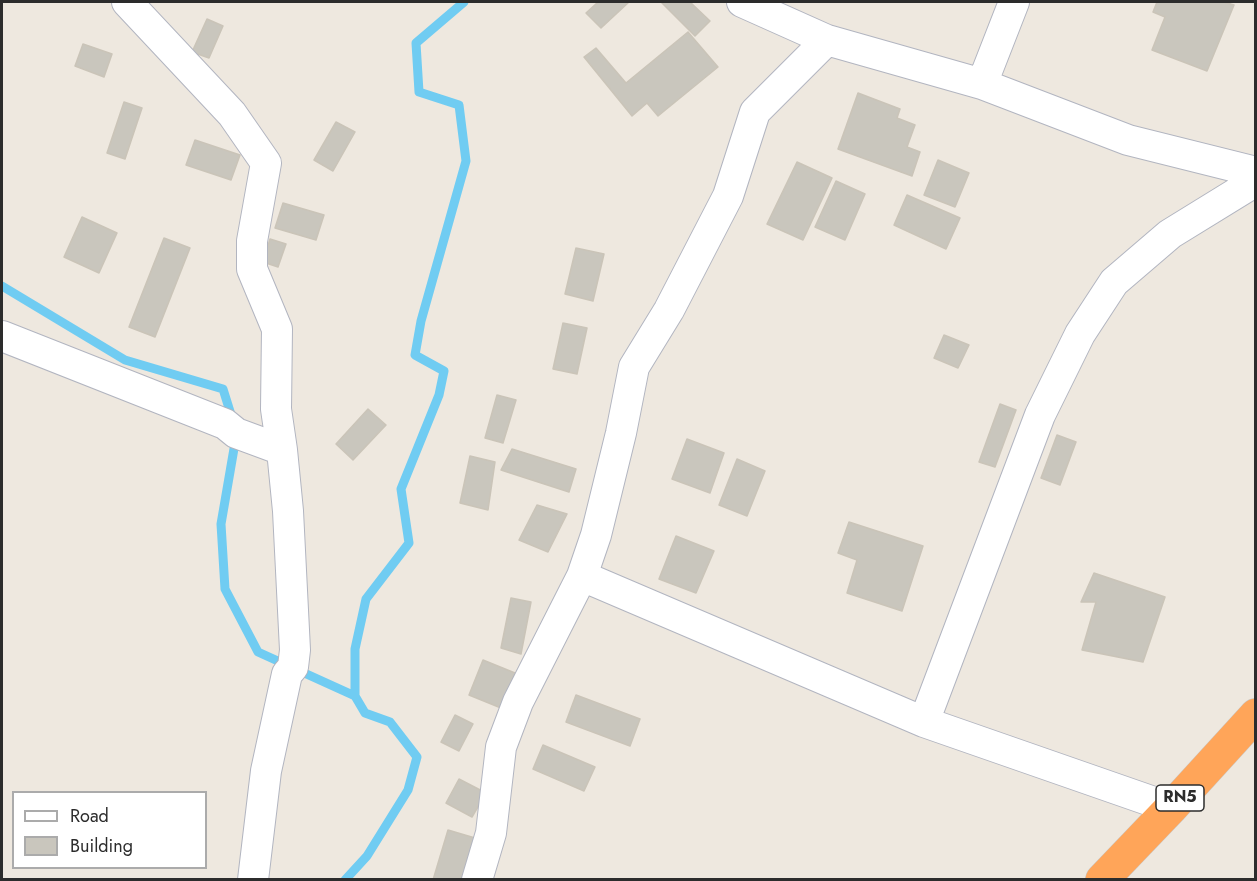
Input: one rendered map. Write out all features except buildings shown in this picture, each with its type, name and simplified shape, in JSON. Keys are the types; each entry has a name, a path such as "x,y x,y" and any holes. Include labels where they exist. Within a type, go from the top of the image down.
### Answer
{"highway":[{"name":"RN5","path":"1102,879 1256,715"}],"street":[{"path":"127,2 232,114 267,163 252,241 252,268 277,329 276,409 288,511 295,650 293,668 287,674 267,771 253,879"},
{"path":"742,2 827,40 982,84 1128,140 1256,172"},
{"path":"982,84 1014,2"},
{"path":"477,879 491,833 501,747 518,702 582,576 602,513 634,367 669,310 728,196 737,162 755,112 827,40"},
{"path":"924,722 1040,415 1080,334 1114,282 1170,234 1256,181"},
{"path":"3,338 225,424 236,433 282,450"},
{"path":"582,576 924,722 1172,807"}],"waterway":[{"path":"345,880 367,856 408,790 417,757 390,722 365,713 355,696 355,649 366,599 409,543 401,489 439,395 444,371 415,355 421,321 466,161 459,105 419,92 416,43 464,2"},
{"path":"2,286 125,360 223,389 233,421"},
{"path":"236,437 221,524 225,589 258,652 355,696"}]}
